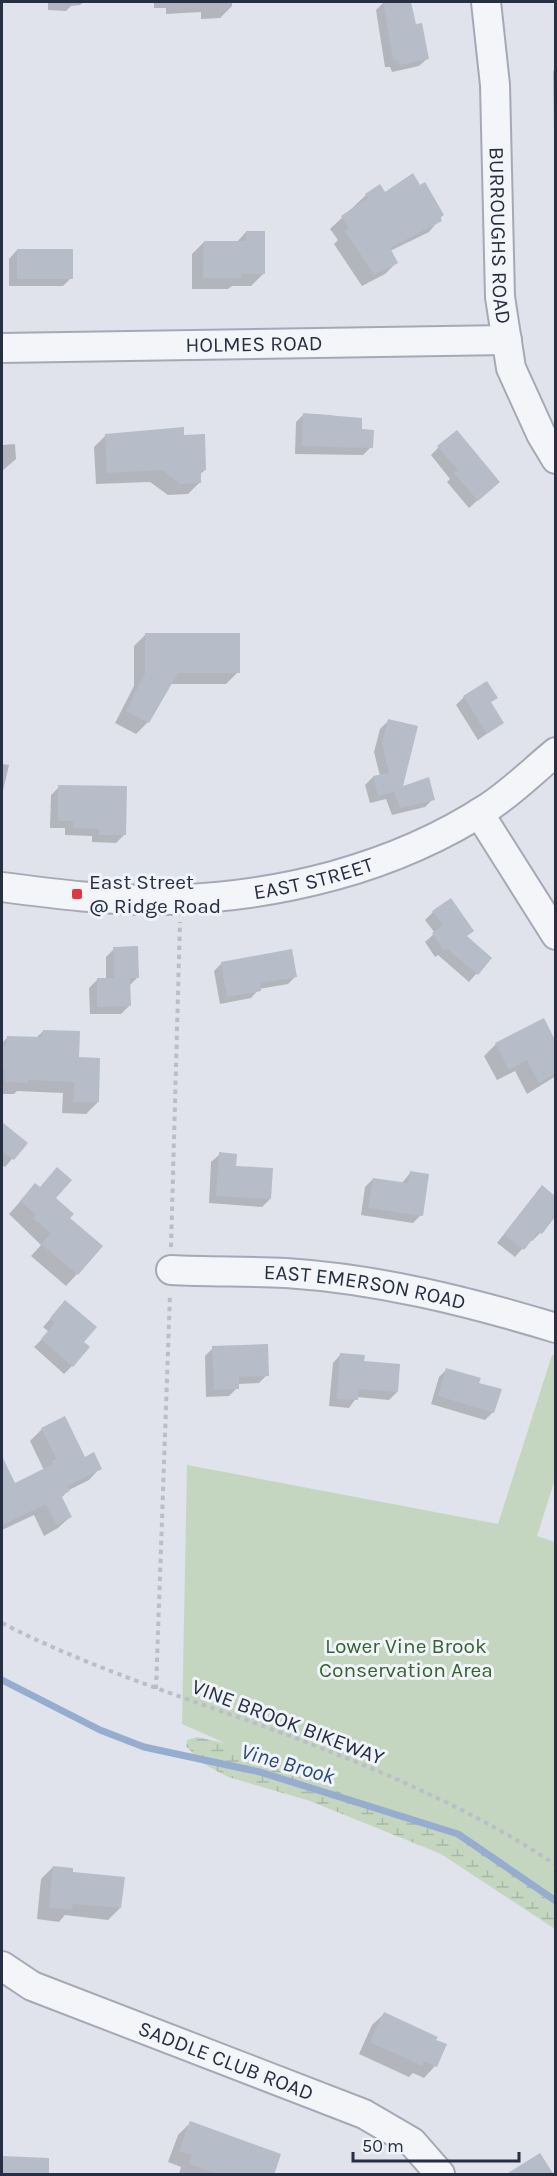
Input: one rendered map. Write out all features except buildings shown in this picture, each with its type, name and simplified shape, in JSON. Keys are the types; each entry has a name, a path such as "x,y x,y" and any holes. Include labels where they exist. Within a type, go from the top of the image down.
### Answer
{"street":[{"name":"BURROUGHS ROAD","path":"486,2 495,85 500,297 511,368 555,459"},
{"name":"HOLMES ROAD","path":"2,348 507,340"},
{"name":"EAST STREET","path":"2,887 164,900 300,884 380,862 435,838 479,813 555,752"},
{"path":"479,813 555,935"},
{"name":"EAST EMERSON ROAD","path":"171,1270 286,1273 409,1289 469,1302 555,1329"},
{"name":"SADDLE CLUB ROAD","path":"2,1966 32,1986 364,2115 412,2142 440,2175"}],"path":[{"name":"VINE BROOK BIKEWAY","path":"2,1623 156,1689 290,1736 411,1785 528,1847 555,1865"}],"green space":[{"name":"Lower Vine Brook Conservation Area","path":"552,1355 556,1356 555,1479 537,1536 555,1542 555,1886 507,1861 293,1773 182,1724 187,1465 498,1524"},
{"path":"197,1737 229,1744 555,1879 555,1929 441,1854 310,1801 228,1777 202,1763 186,1746 187,1740"}],"waterway":[{"name":"Vine Brook","path":"2,1680 100,1730 144,1747 260,1772 458,1834 556,1901"}],"place":[{"name":"East Street @ Ridge Road","path":"77,894"}]}
